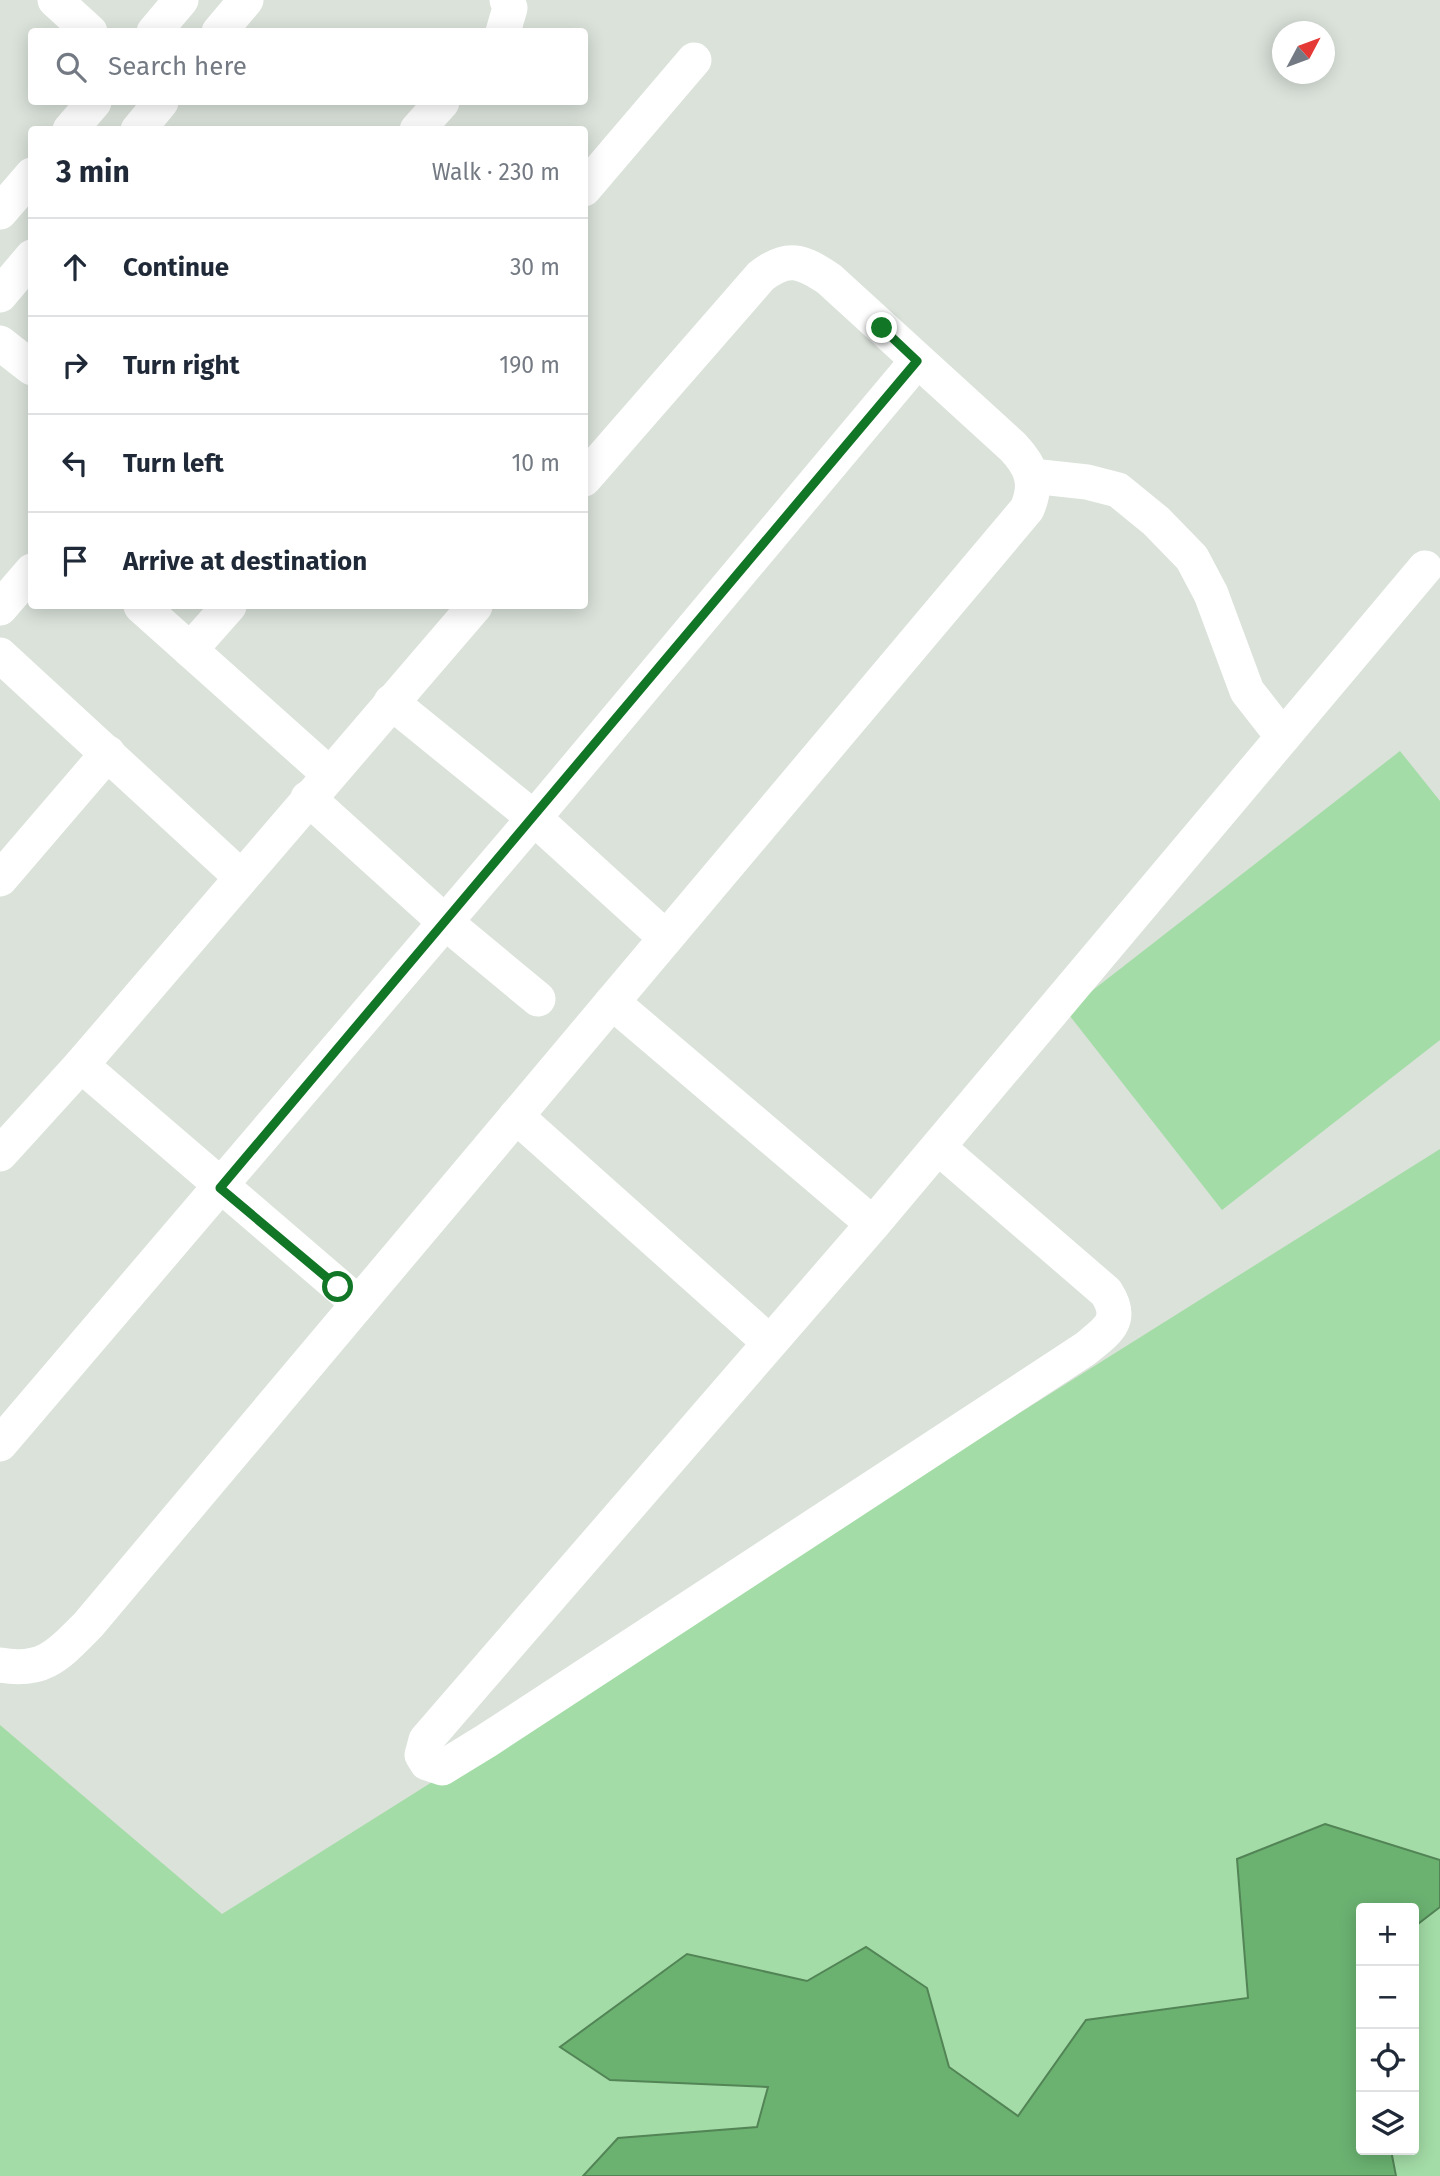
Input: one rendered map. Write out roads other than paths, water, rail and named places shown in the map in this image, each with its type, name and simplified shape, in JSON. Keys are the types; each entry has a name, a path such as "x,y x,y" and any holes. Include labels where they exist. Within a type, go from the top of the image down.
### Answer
{"street":[{"path":"55,0 86,28"},
{"path":"157,28 181,0"},
{"path":"222,28 246,0"},
{"path":"504,28 510,8 507,0"},
{"path":"588,184 694,60"},
{"path":"73,126 91,105"},
{"path":"141,126 159,105"},
{"path":"421,126 439,105"},
{"path":"0,212 28,180"},
{"path":"0,295 28,262"},
{"path":"0,1664 17,1668 39,1665 53,1658 88,1625 1027,509 1034,493 1026,460 1013,447 829,279 809,266 791,262 776,264 761,276 588,474"},
{"path":"0,343 28,365"},
{"path":"0,1444 220,1188 917,361"},
{"path":"1032,476 1087,482 1118,490 1156,521 1192,558 1210,594 1247,691 1283,737"},
{"path":"938,1147 1106,1292 1114,1304 1115,1319 1105,1332 1085,1349 486,1741 442,1768 427,1763 422,1755 426,1740 873,1224 1425,568"},
{"path":"0,608 28,576"},
{"path":"144,609 190,650 445,922 538,999"},
{"path":"190,650 226,609"},
{"path":"0,1154 81,1065 472,609"},
{"path":"0,655 241,877"},
{"path":"391,702 534,817 666,938"},
{"path":"0,879 108,753"},
{"path":"612,1002 873,1224"},
{"path":"81,1065 220,1188 358,1303"},
{"path":"516,1116 769,1342"}]}
